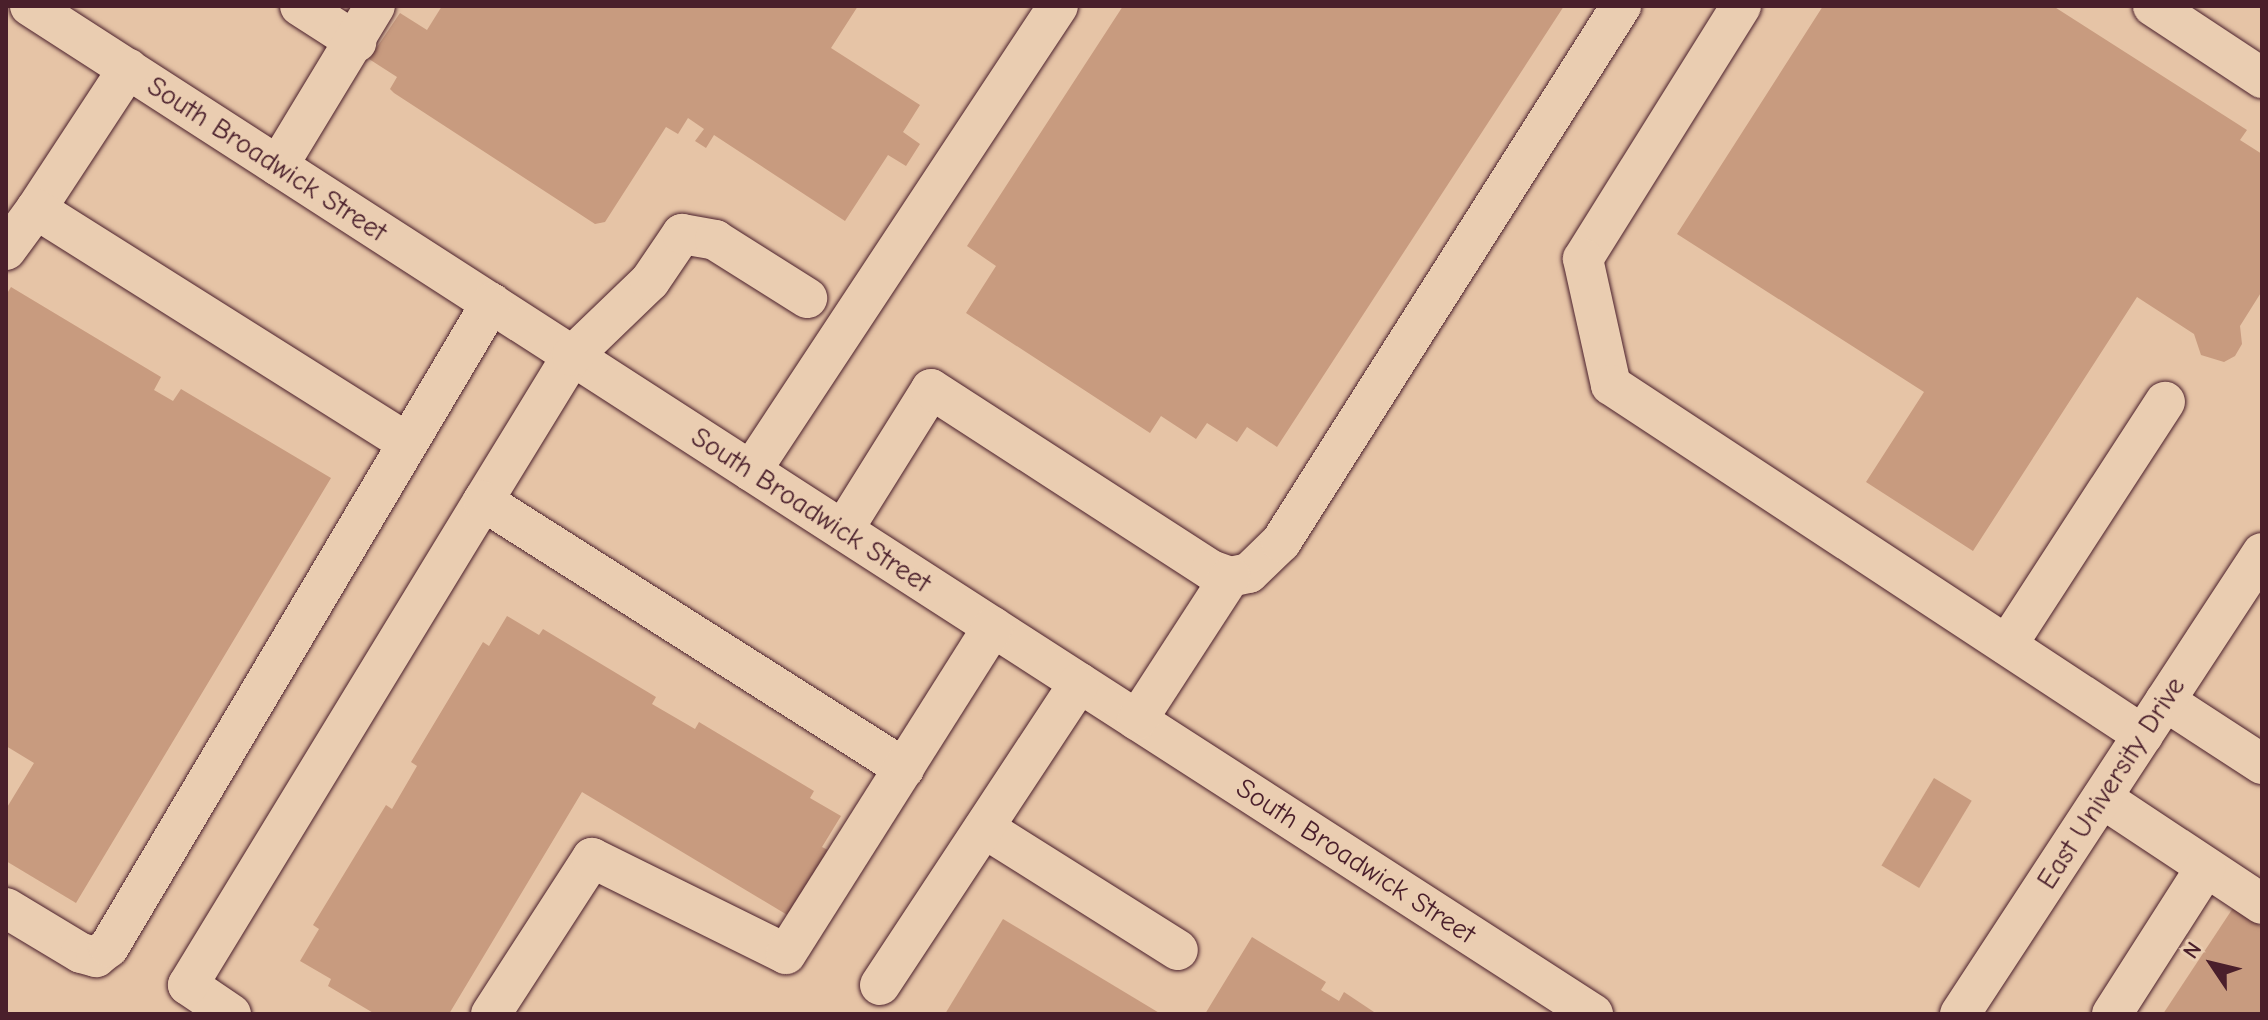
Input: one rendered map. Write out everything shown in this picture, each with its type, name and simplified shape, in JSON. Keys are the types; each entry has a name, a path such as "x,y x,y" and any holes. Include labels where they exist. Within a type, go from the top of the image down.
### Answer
{"street":[{"name":"South Broadwick Street","path":"30,6 1593,1014"},
{"path":"300,6 356,42"},
{"path":"278,166 356,42 375,6"},
{"path":"751,471 1058,6"},
{"path":"843,530 931,389 1230,577 1249,573 1281,542 1621,6"},
{"path":"1741,6 1583,259 1611,385 2143,735"},
{"path":"2153,6 2262,78"},
{"path":"6,250 128,69"},
{"path":"36,209 408,443"},
{"path":"231,1014 188,985 572,356 650,281 682,234 715,240 807,298"},
{"path":"6,908 81,953 96,957 109,947 491,303"},
{"path":"2007,645 2165,402"},
{"path":"483,501 904,768"},
{"name":"East University Drive","path":"1960,1014 2262,553"},
{"path":"1137,720 1230,577"},
{"path":"491,1014 592,858 786,954 993,627"},
{"path":"880,985 1079,683"},
{"path":"2165,701 2262,764"},
{"path":"2102,798 2262,904"},
{"path":"984,828 1178,950"},
{"path":"2112,1014 2206,867"}],"building":[{"path":"442,6 858,6 831,48 920,105 903,132 920,144 906,166 888,155 845,221 714,135 706,148 695,141 704,129 688,118 678,134 666,127 605,222 595,224 390,89 397,77 369,59 400,13 427,30"},
{"path":"1123,6 1564,6 1277,447 1247,427 1237,442 1207,423 1196,439 1161,416 1150,433 966,313 996,266 967,246"},
{"path":"1823,6 2053,6 2247,130 2240,140 2262,154 2262,291 2240,326 2242,344 2235,356 2224,362 2201,355 2194,334 2137,297 1973,551 1866,482 1924,392 1677,234"},
{"path":"11,287 161,377 154,390 173,401 181,389 331,478 76,903 6,861 6,809 34,763 6,746 6,295"},
{"path":"507,616 539,635 543,629 656,697 652,704 695,729 699,722 814,791 810,798 841,816 822,847 828,850 789,916 582,792 449,1014 375,1014 328,986 331,979 300,961 319,929 313,925 386,805 392,809 417,766 411,762 483,642 489,646"},
{"path":"1934,778 1972,801 1919,888 1881,865"},
{"path":"2233,908 2262,927 2262,1014 2163,1014"},
{"path":"1003,919 1161,1014 945,1014"},
{"path":"1252,937 1326,982 1321,990 1339,1001 1344,992 1377,1014 1205,1014"}]}
